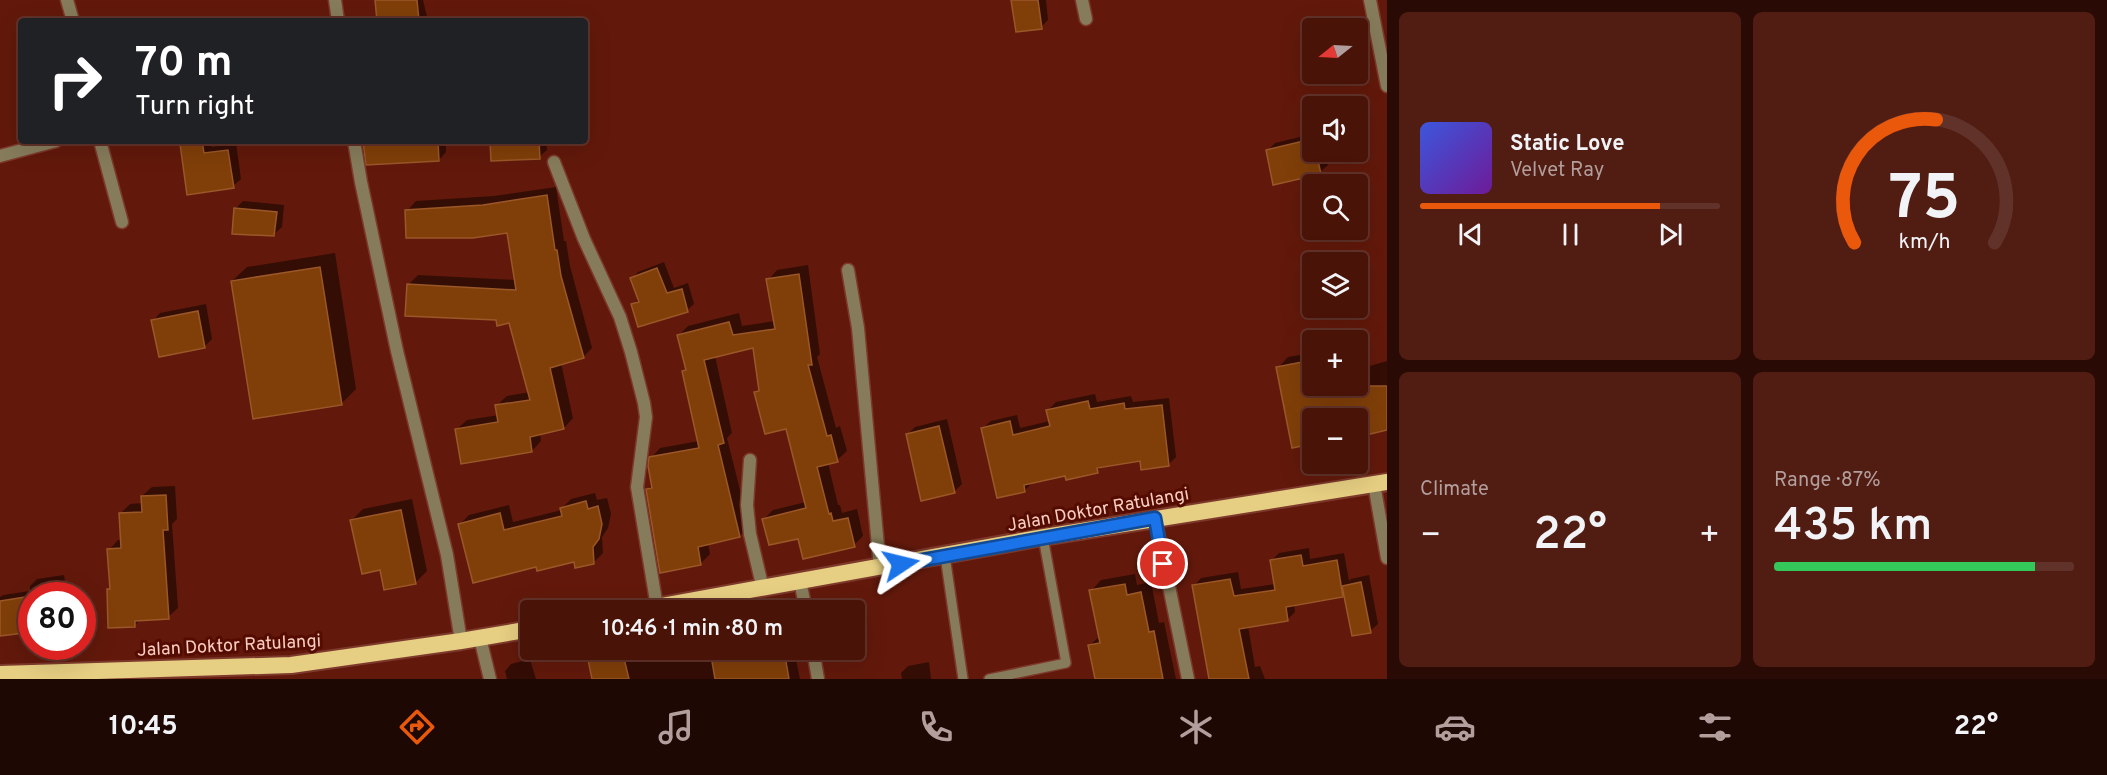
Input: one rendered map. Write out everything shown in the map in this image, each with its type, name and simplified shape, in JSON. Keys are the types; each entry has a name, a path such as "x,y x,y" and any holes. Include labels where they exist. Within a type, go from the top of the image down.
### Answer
{"highway":[{"name":"Jalan Doktor Ratulangi","path":"702,600 1043,537 1381,483"},
{"name":"Jalan Doktor Ratulangi","path":"0,675 292,672 520,631"}],"street":[{"path":"67,0 72,18"},
{"path":"335,0 338,18"},
{"path":"1082,0 1086,19"},
{"path":"1370,0 1387,86"},
{"path":"0,156 45,144"},
{"path":"101,144 122,222"},
{"path":"355,144 398,351 447,555 461,641"},
{"path":"554,162 584,239 620,317 644,403 646,417 637,488 656,600"},
{"path":"848,270 859,339 880,568"},
{"path":"750,460 747,505 750,534 763,589"},
{"path":"1381,483 1387,558"},
{"path":"1155,518 1188,679"},
{"path":"800,581 804,600"},
{"path":"480,638 490,679"},
{"path":"815,660 818,679"}],"lane":[{"path":"989,679 1065,663 1043,537"},
{"path":"945,556 963,679"}],"building":[{"path":"375,0 417,0 419,18 377,18"},
{"path":"1011,0 1038,0 1042,29 1016,32"},
{"path":"1302,141 1302,162 1318,162 1321,174 1302,174 1302,178 1273,185 1266,150"},
{"path":"180,144 202,144 204,153 228,150 234,188 187,195"},
{"path":"363,144 438,144 439,161 366,165"},
{"path":"490,144 539,144 540,159 491,161"},
{"path":"547,195 555,250 557,250 561,276 584,358 550,368 564,429 530,437 532,452 461,464 455,429 498,422 495,405 530,400 509,323 497,326 496,320 405,316 407,284 516,290 507,233 473,238 406,238 405,210 483,205"},
{"path":"234,208 277,212 274,236 232,234"},
{"path":"320,267 342,405 253,419 231,281"},
{"path":"657,268 667,293 682,289 688,312 638,327 631,304 639,302 630,278"},
{"path":"799,274 812,365 808,365 827,436 831,435 838,462 817,467 829,514 831,513 833,521 848,518 855,547 803,559 798,539 769,545 762,519 806,508 786,429 765,434 754,392 759,391 753,348 704,360 724,443 718,445 740,537 698,547 701,565 660,573 646,489 652,488 648,466 649,457 699,448 682,371 686,370 677,335 729,322 733,335 775,329 766,279"},
{"path":"198,311 205,348 159,357 151,320"},
{"path":"1302,362 1302,396 1368,396 1368,386 1387,386 1387,430 1368,435 1368,408 1302,408 1302,446 1292,448 1276,367"},
{"path":"1088,401 1090,409 1124,403 1125,409 1162,405 1169,466 1141,470 1140,461 1097,468 1098,473 1066,480 1065,476 1024,485 1025,492 997,498 981,428 1010,421 1013,435 1050,426 1046,410"},
{"path":"939,426 955,493 921,501 906,434"},
{"path":"166,495 168,530 163,530 169,619 135,621 135,627 108,628 107,589 110,589 107,549 121,548 119,513 142,512 141,496"},
{"path":"586,501 588,509 598,506 602,524 599,539 593,547 594,564 575,568 574,562 537,571 536,567 473,583 458,524 500,513 504,530 562,516 560,508"},
{"path":"401,510 416,584 384,590 380,570 362,574 350,520"},
{"path":"1301,555 1303,566 1337,560 1343,597 1286,607 1288,621 1239,629 1249,679 1209,679 1192,585 1230,579 1234,596 1275,590 1270,560"},
{"path":"1361,582 1371,633 1352,636 1342,586"},
{"path":"1125,584 1127,595 1141,592 1149,632 1154,631 1163,679 1095,679 1088,645 1100,643 1089,590"},
{"path":"18,598 18,634 0,636 0,601"},
{"path":"588,660 624,660 629,679 592,679"},
{"path":"712,660 786,660 789,679 715,679"}],"route":[{"path":"901,564 1155,518 1163,564"}]}
